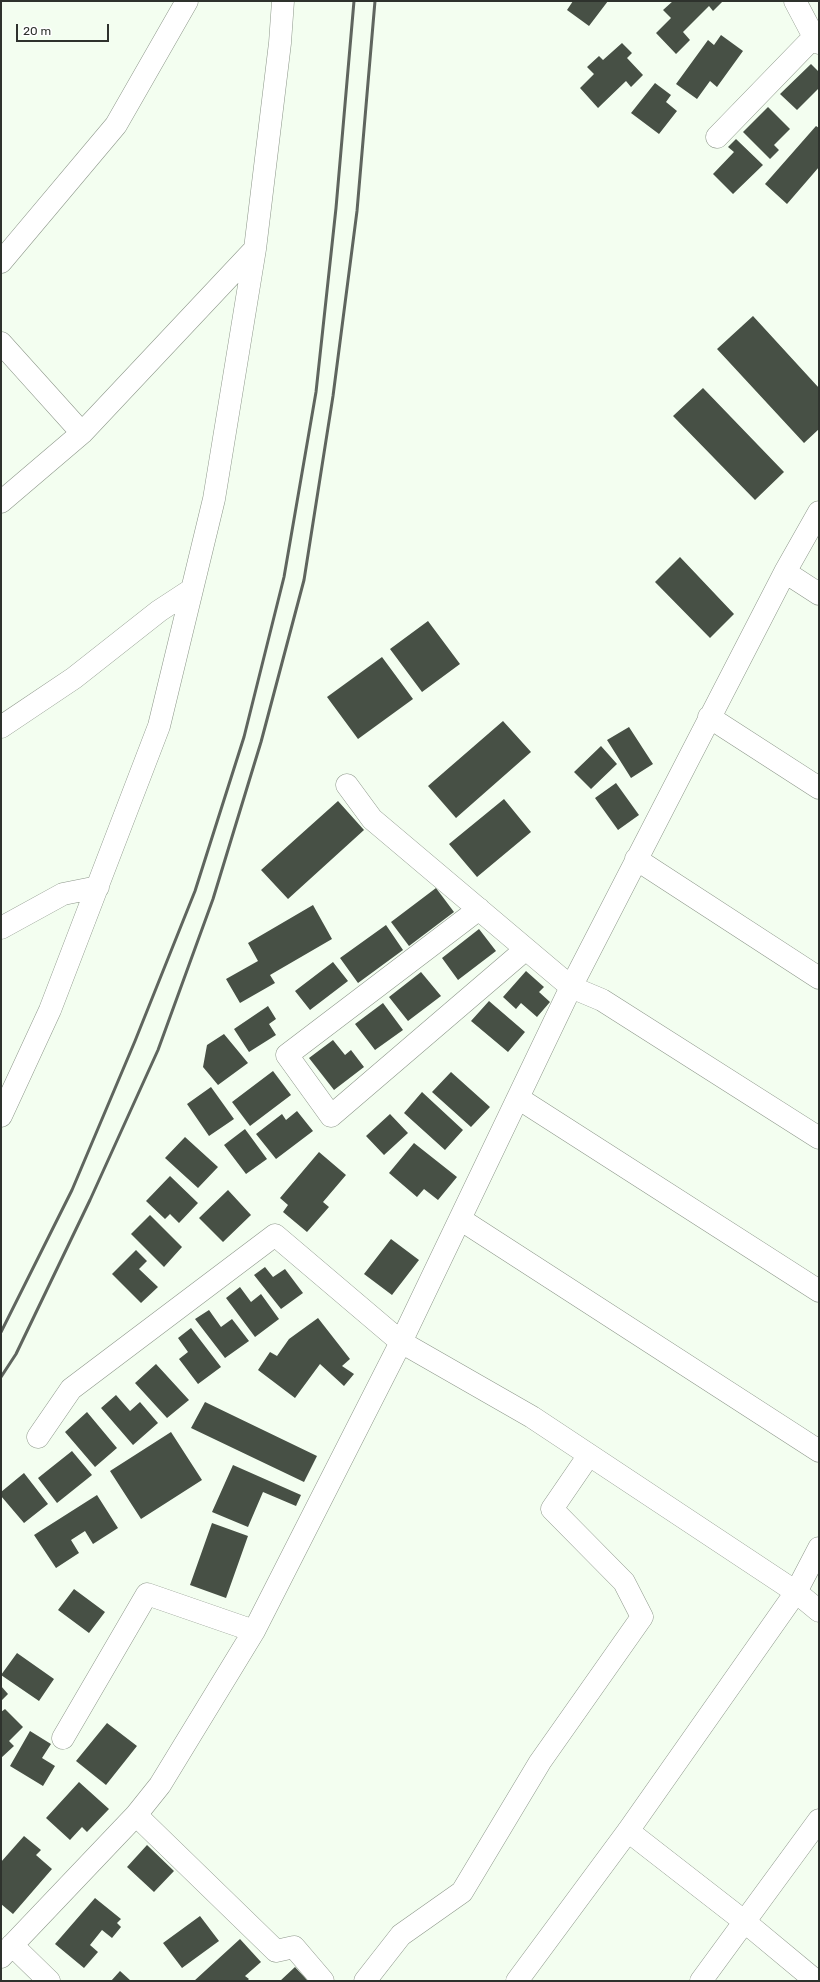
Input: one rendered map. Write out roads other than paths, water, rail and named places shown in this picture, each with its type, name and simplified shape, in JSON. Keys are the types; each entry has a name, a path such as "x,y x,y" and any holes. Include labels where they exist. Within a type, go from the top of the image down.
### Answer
{"street":[{"path":"1,262 116,125 187,1"},
{"path":"1,1116 50,1010 159,726 214,499 255,249 280,43 283,1"},
{"path":"717,137 816,40 802,5"},
{"path":"1,502 82,433 255,249"},
{"path":"1,343 82,433"},
{"path":"49,1981 7,1951 136,1815 160,1785 254,1631 401,1342 571,987 785,572 819,512"},
{"path":"785,572 819,594"},
{"path":"1,727 74,678 159,611 191,590"},
{"path":"709,718 819,788"},
{"path":"348,785 372,819 571,987 602,1000 819,1138"},
{"path":"636,860 819,978"},
{"path":"1,928 63,894 98,887"},
{"path":"479,910 287,1055 331,1116 526,949"},
{"path":"518,1098 819,1291"},
{"path":"460,1219 819,1451"},
{"path":"38,1437 71,1389 275,1236 401,1342 532,1417 796,1592 819,1611"},
{"path":"365,1981 401,1935 462,1892 540,1762 642,1617 624,1582 552,1509 589,1455"},
{"path":"517,1981 628,1831 796,1592 819,1548"},
{"path":"63,1738 147,1594 254,1631"},
{"path":"136,1815 276,1951 294,1947 323,1981"},
{"path":"701,1981 819,1820"},
{"path":"628,1831 745,1922 816,1981"}],"railway":[{"path":"1,1332 72,1190 135,1041 195,891 244,737 284,577 316,392 336,208 354,1"},
{"path":"1,1377 16,1354 90,1200 158,1050 213,899 261,742 304,580 333,396 357,211 375,1"}]}
